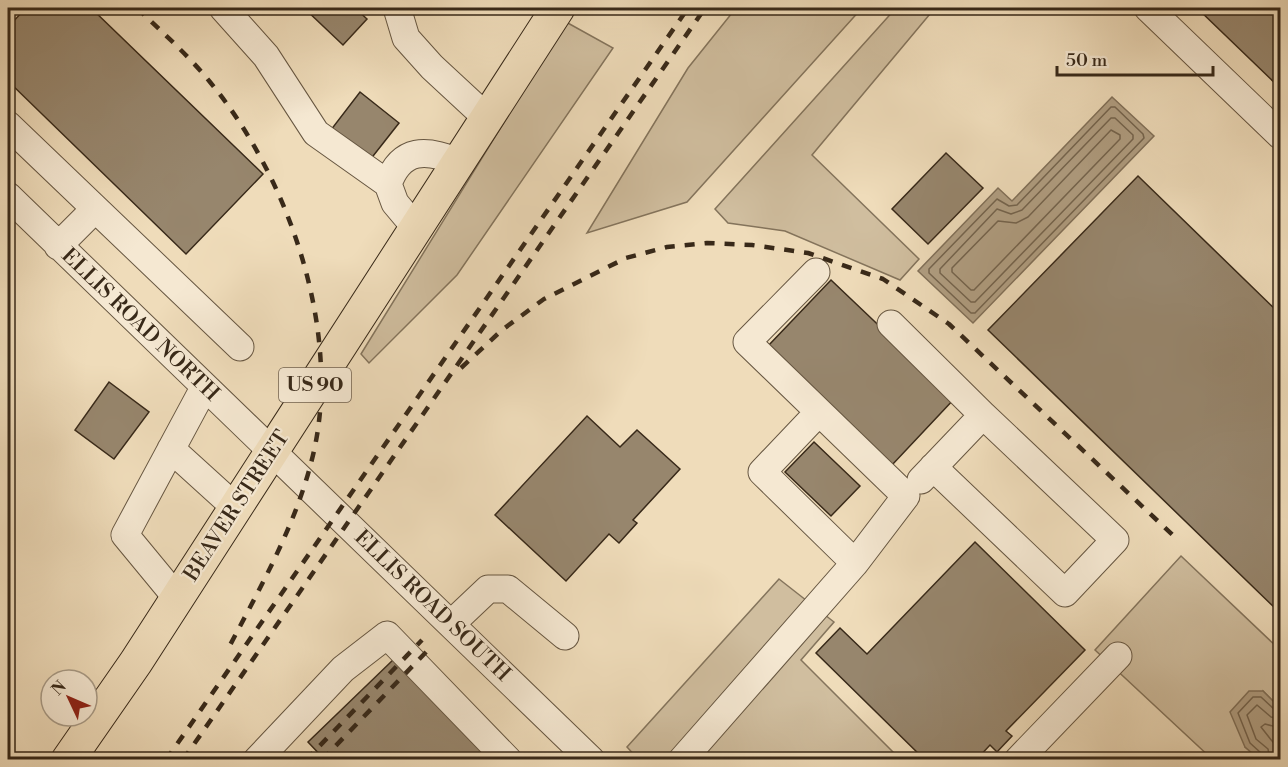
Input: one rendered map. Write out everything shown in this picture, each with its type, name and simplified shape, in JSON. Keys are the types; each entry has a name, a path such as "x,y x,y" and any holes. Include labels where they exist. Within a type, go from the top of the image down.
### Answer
{"main road":[{"name":"BEAVER STREET","path":"68,759 272,453 558,8"}],"street":[{"path":"223,8 266,56 316,133 388,184 395,203 416,228"},
{"path":"397,8 406,38 486,118"},
{"path":"1148,8 1281,135"},
{"path":"8,126 240,347"},
{"path":"388,184 393,171 412,154 424,152 439,154 458,162"},
{"name":"ELLIS ROAD NORTH","path":"8,196 272,453"},
{"path":"58,246 95,210"},
{"path":"816,272 747,342 906,496"},
{"path":"891,324 1115,540 1065,593 933,467"},
{"path":"177,598 125,535 204,388"},
{"path":"819,412 762,472 855,563"},
{"path":"682,759 855,563 906,496 983,415"},
{"path":"171,449 236,508"},
{"name":"ELLIS ROAD SOUTH","path":"272,453 591,759"},
{"path":"451,624 488,589 508,589 565,636"},
{"path":"257,759 342,669 387,635 508,759"},
{"path":"1018,759 1118,656"}],"shaded area":[{"path":"736,8 862,8 687,202 587,233 688,68"},
{"path":"896,8 935,8 812,155 919,259 900,280 785,231 728,223 715,209"},
{"path":"566,22 613,48 457,275 369,363 361,354"},
{"path":"1181,556 1280,650 1280,708 1263,691 1245,747 1259,759 1212,759 1095,650"},
{"path":"779,579 834,622 801,660 900,759 639,760 627,747"}],"water":[{"path":"1112,97 1154,136 973,323 918,271 998,188 1012,201"},
{"path":"1249,691 1263,691 1280,708 1280,759 1259,759 1245,747 1230,712"}],"building":[{"path":"26,8 91,8 263,174 186,254 8,81 8,27"},
{"path":"304,8 355,8 367,19 343,45"},
{"path":"1197,8 1280,8 1280,88"},
{"path":"360,92 399,123 366,165 327,135"},
{"path":"946,153 983,188 928,244 892,209"},
{"path":"1138,176 1280,314 1280,613 988,330"},
{"path":"831,280 955,398 892,465 768,346"},
{"path":"109,382 149,412 114,459 75,430"},
{"path":"587,416 620,447 637,430 680,469 633,520 637,523 619,543 609,534 566,581 495,515"},
{"path":"814,442 860,486 831,516 785,472"},
{"path":"975,542 1085,650 1006,731 1012,736 997,752 990,745 976,760 925,760 816,653 840,628 867,654"},
{"path":"395,658 494,760 325,760 308,742"}],"railway":[{"path":"137,8 202,72 238,119 262,161 284,206 301,254 313,302 320,351 321,399 315,446 300,499 279,550 228,649"},
{"path":"166,760 688,8"},
{"path":"183,760 705,8"},
{"path":"461,368 502,330 544,299 626,258 667,247 707,243 752,245 808,253 883,279 949,324 1179,541"},
{"path":"306,760 422,640"},
{"path":"322,760 429,649"}]}
